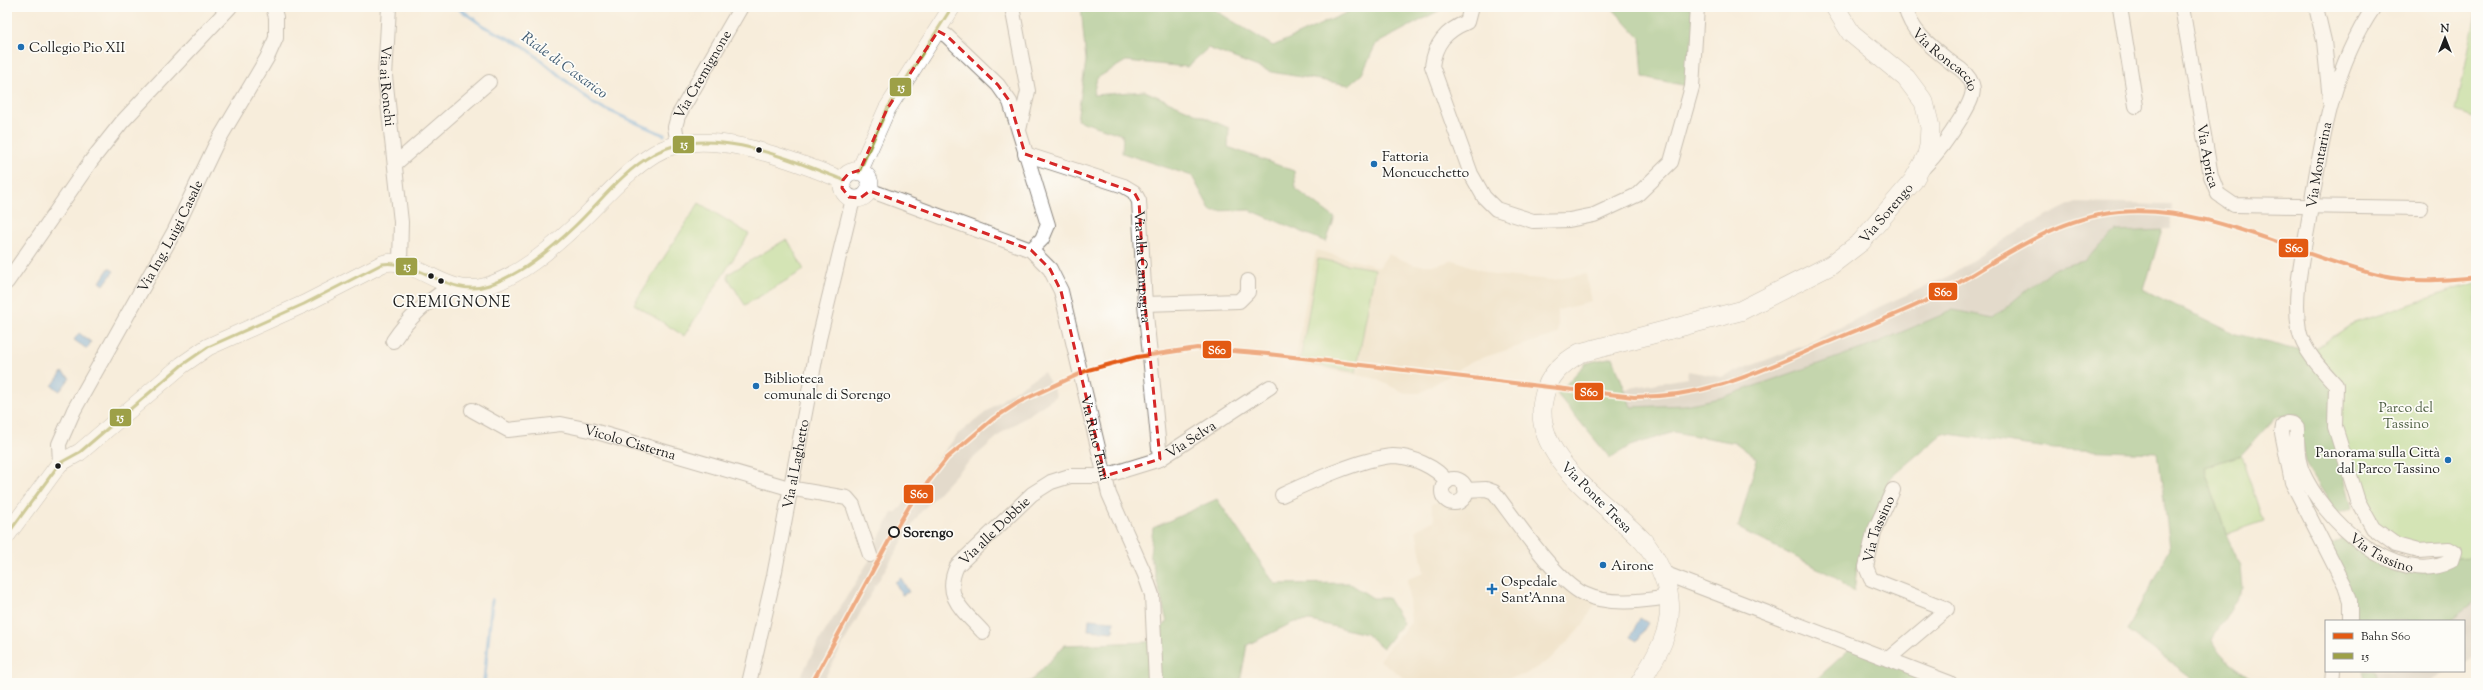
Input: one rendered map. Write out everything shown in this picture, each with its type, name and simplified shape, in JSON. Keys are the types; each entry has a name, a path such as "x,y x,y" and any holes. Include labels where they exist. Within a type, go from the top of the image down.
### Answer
{"main road":[{"name":"Via Sorengo","path":"1665,331 1740,311 1831,265 1861,242 1899,200 1920,171 1926,158 1930,137 1924,102 1906,78 1851,33 1835,7"},
{"name":"Via Ponte Tresa","path":"1640,683 1657,654 1667,629 1669,597 1661,572 1643,542 1569,471 1558,458 1545,430 1542,415 1547,384 1551,376 1568,360 1597,348 1665,331"}],"street":[{"path":"7,282 91,160 117,128 230,7"},
{"name":"Via Ing. Luigi Casale","path":"60,464 59,444 74,410 174,232 215,146 267,58 276,38 276,17 273,7"},
{"name":"Via ai Ronchi","path":"389,7 384,76 401,222 400,263"},
{"name":"Via Cremignone","path":"678,144 675,127 678,116 741,7"},
{"path":"859,172 887,109 908,73 938,31 952,7"},
{"path":"1012,7 1028,91 1019,131"},
{"path":"1471,7 1467,22 1456,26 1443,37 1434,51 1432,66 1471,174 1484,197 1496,209 1512,216 1533,221 1569,220 1608,210 1636,195 1671,162 1692,87 1697,7"},
{"name":"Via Roncaccio","path":"1905,7 1909,21 1917,34 1965,73 1972,84 1972,94 1968,106 1942,149 1920,171"},
{"path":"2120,7 2136,106"},
{"name":"Via Aprica","path":"2182,7 2211,176 2218,194 2234,205 2421,208"},
{"path":"2316,7 2324,42 2330,104"},
{"name":"Via Montarina","path":"2299,332 2296,294 2330,104 2360,26 2374,7"},
{"path":"938,31 947,36 998,85 1010,102 1048,225 1042,240 1031,250"},
{"path":"395,164 489,82"},
{"path":"7,535 60,464 80,452 182,365 208,347 304,304 382,264 388,262 400,263 450,286 476,289 489,285 526,267 546,253 645,160 662,150 678,144 700,142 755,149 843,180"},
{"name":"Via alla Campagna","path":"1025,154 1124,186 1134,192 1140,201 1145,304 1160,459"},
{"path":"859,172 868,179 869,190 860,198 852,199 844,191 843,180 848,174 859,172"},
{"name":"Via Rino Tami","path":"869,190 1031,250 1050,269 1062,291 1109,494 1145,575 1152,595 1156,683"},
{"name":"Via al Laghetto","path":"749,683 774,576 789,488 819,339 852,199"},
{"path":"1145,304 1239,301 1248,292 1248,281"},
{"path":"393,341 406,322 420,307 450,286"},
{"name":"Via Tassino","path":"2299,332 2316,363 2336,385 2335,427 2358,501 2374,528 2396,545 2418,551 2449,549 2454,552 2454,557 2448,563 2436,566 2416,567 2396,563 2376,554 2350,534 2329,514 2311,489 2301,469 2297,428 2293,424 2287,423 2283,426 2282,433 2292,482 2345,586 2350,601 2350,620"},
{"name":"Via Selva","path":"1105,476 1160,459 1270,387"},
{"name":"Vicolo Cisterna","path":"472,410 508,430 561,424 590,430 789,488 839,495 849,500 870,555"},
{"path":"1282,495 1353,467 1393,456 1411,459 1435,469 1447,482"},
{"name":"Via alle Dobbie","path":"983,632 956,601 952,594 951,582 957,566 1032,494 1052,482 1070,476 1105,476"},
{"path":"1457,480 1463,484 1466,490 1461,500 1450,502 1442,494 1443,487 1447,482 1457,480"},
{"path":"1466,490 1486,489 1494,492 1567,584 1586,594 1603,600 1624,601 1669,597"},
{"name":"Via Tassino","path":"1888,659 1947,609 1871,579 1866,567 1874,532 1893,490"},
{"path":"1661,572 1950,683"},
{"path":"2332,683 2333,672"}],"highlighted area":[{"path":"938,31 947,36 998,85 1010,102 1025,154 1134,192 1139,201 1145,304 1160,459 1105,476 1061,291 1050,269 1031,250 870,191 860,198 849,197 842,188 843,180 848,174 860,170 887,109"}],"shaded area":[{"path":"2073,203 2172,205 2170,229 2116,232 2084,261 2052,269 1993,318 1952,310 1867,347 1720,398 1684,405 1631,407 1624,389 1687,378 1688,371 1721,377 1808,344 1883,305 1945,278 2019,230"},
{"path":"1316,250 1379,267 1388,254 1415,265 1436,265 1454,260 1493,275 1553,280 1586,274 1591,302 1558,310 1558,334 1472,361 1420,393 1405,393 1373,378 1294,364"},
{"path":"1044,372 1057,396 1003,432 960,470 919,514 874,588 822,683 797,683 819,641 869,561 873,549 892,513 896,513 958,434 1008,395"},
{"name":"Ospedale Sant'Anna","path":"1486,489 1567,584 1597,601 1582,626 1569,640 1548,661 1524,675 1479,683 1411,683 1379,660 1411,622 1407,579 1424,573 1416,530 1435,520 1431,504 1446,500 1457,502 1465,494"},
{"path":"2476,602 2476,654 2465,662 2465,620 2452,620"},
{"path":"2375,672 2447,672 2428,683 2376,683"}],"green space":[{"path":"1081,7 1210,7 1273,46 1359,7 1446,7 1376,44 1362,74 1349,85 1271,72 1208,48 1187,67 1126,61 1097,78 1093,95 1145,91 1229,128 1228,147 1294,171 1296,189 1335,218 1326,242 1250,210 1211,211 1192,176 1122,153 1123,135 1077,120 1086,61"},
{"path":"1611,7 1697,7 1692,87 1643,77 1640,38"},
{"path":"2476,13 2476,118 2456,111"},
{"path":"699,203 749,234 684,336 634,304"},
{"path":"2162,230 2144,290 2232,333 2310,352 2336,385 2337,448 2352,508 2337,514 2305,463 2298,414 2276,417 2241,455 2204,467 2226,534 2241,567 2243,588 2212,640 2221,654 2233,666 2263,683 2199,683 2127,630 2170,548 2158,453 2053,449 1943,433 1890,478 1858,559 1854,592 1833,576 1738,528 1757,459 1736,443 1674,432 1630,446 1610,458 1557,394 1586,363 1613,357 1631,407 1684,405 1720,398 1867,347 1953,310 1993,318 2052,269 2084,261 2116,232"},
{"path":"785,240 789,242 804,270 745,305 728,278 728,274"},
{"path":"1318,259 1375,269 1356,372 1300,362"},
{"name":"Parco del Tassino","path":"2476,282 2476,556 2454,557 2418,551 2373,528 2310,352 2352,324"},
{"path":"2241,455 2263,521 2226,534 2204,467"},
{"path":"1217,499 1275,584 1349,583 1373,598 1388,598 1403,623 1383,648 1366,634 1310,621 1294,622 1247,645 1240,683 1017,683 1031,681 1065,645 1147,642 1167,622 1150,554 1153,528"},
{"path":"2350,534 2416,567 2454,557 2476,556 2476,602 2452,620 2351,620 2327,547"},
{"path":"1851,648 1942,683 1812,683"},
{"path":"2363,672 2375,672 2377,683 2366,683"},
{"path":"311,680 323,683 266,683 268,682"}],"water":[{"path":"109,268 114,271 104,285 100,282"},
{"path":"79,333 91,342 87,349 74,340"},
{"path":"62,372 70,378 60,391 52,386"},
{"path":"901,578 909,592 902,595 895,582"},
{"path":"1640,618 1648,623 1637,641 1630,637"},
{"path":"1089,619 1114,621 1113,632 1088,630"}],"waterway":[{"name":"Riale di Casarico","path":"457,7 485,27 524,46 594,104 664,135"},
{"path":"484,683 492,600"}],"rail line":[{"name":"S60","path":"812,683 892,535 910,505 947,458 993,419 1019,402 1088,370 1137,357 1197,348 1268,354 1634,397 1663,396 1715,386 1763,370 1916,306 2048,232 2094,216 2119,212 2153,212 2187,216 2220,223 2349,267 2382,276 2406,280 2476,277"}],"transit line":[{"name":"15","path":"859,172 887,109 952,7"},
{"name":"15","path":"7,535 60,463 80,452 182,365 208,347 304,304 382,264 396,264 409,267 461,287 474,288 489,285 513,275 535,260 556,244 612,187 632,169 654,154 676,145 699,142 724,143 749,148 774,154 843,180"}],"place":[{"name":"Collegio Pio XII","path":"21,47"},
{"name":"Fattoria Moncucchetto","path":"1374,164"},
{"name":"Biblioteca comunale di Sorengo","path":"756,386"},
{"name":"Panorama sulla Città dal Parco Tassino","path":"2448,460"},
{"name":"Sorengo","path":"894,532"},
{"name":"Airone","path":"1603,565"},
{"name":"Ospedale Sant'Anna","path":"1492,589"}],"district":[{"name":"CREMIGNONE","path":"452,302"}]}
